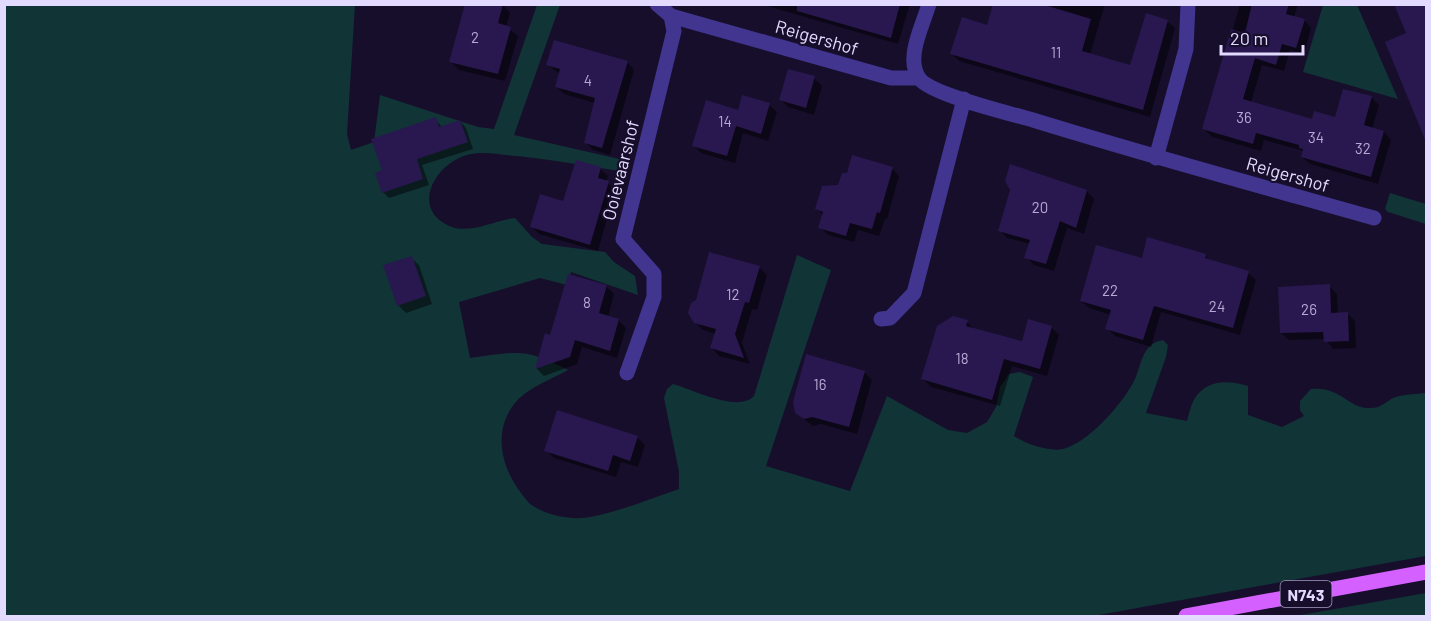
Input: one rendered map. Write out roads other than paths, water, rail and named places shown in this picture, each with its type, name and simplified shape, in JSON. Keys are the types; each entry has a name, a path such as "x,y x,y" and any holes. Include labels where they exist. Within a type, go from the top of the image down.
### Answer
{"main road":[{"name":"N743","path":"1186,616 1426,572"}],"street":[{"path":"657,4 671,16"},
{"path":"919,78 912,59 929,4"},
{"path":"1156,158 1186,49 1188,4"},
{"name":"Reigershof","path":"671,16 891,78 919,78 928,85 964,99 1156,158 1374,218"},
{"name":"Ooievaarshof","path":"627,373 654,297 654,274 623,239 674,31 671,16"},
{"path":"881,319 890,318 914,293 964,99"}]}
